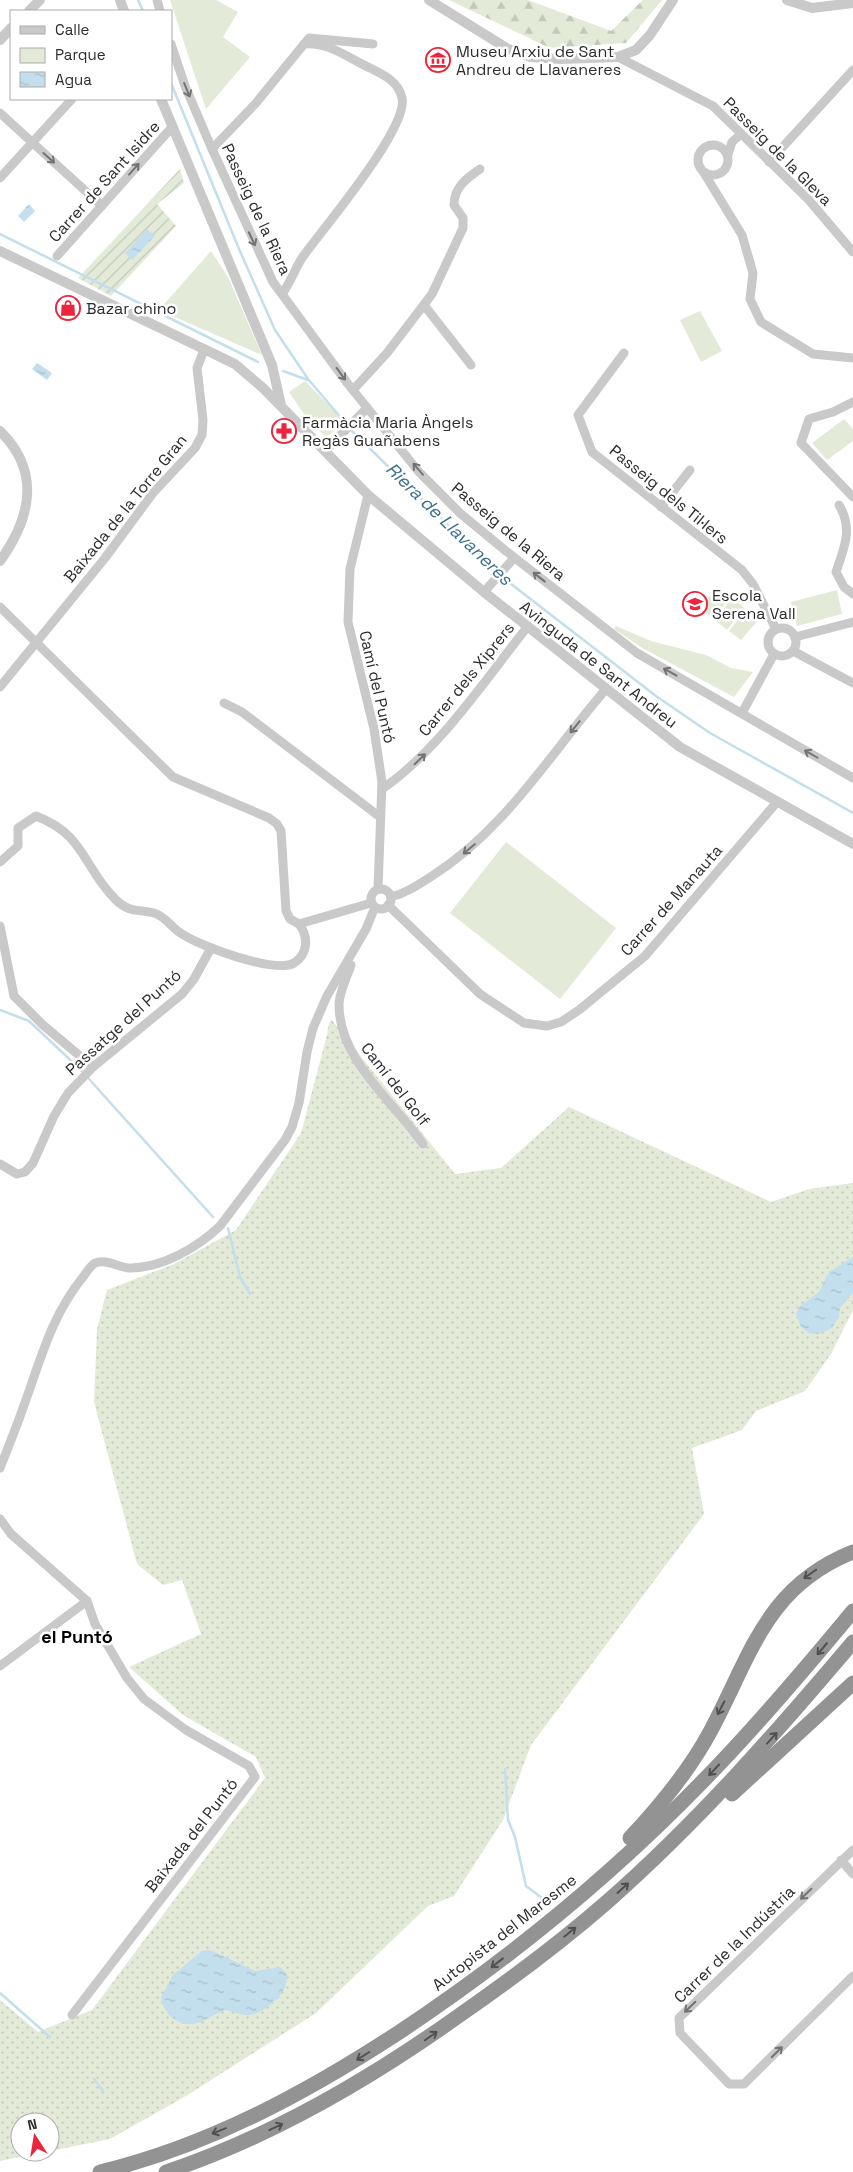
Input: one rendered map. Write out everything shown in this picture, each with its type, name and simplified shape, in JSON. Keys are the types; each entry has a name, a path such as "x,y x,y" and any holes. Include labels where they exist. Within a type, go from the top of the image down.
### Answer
{"highway":[{"path":"535,1933 574,1888 617,1852 677,1783 709,1733 759,1634 786,1596 801,1580 820,1568 853,1552"},
{"name":"Autopista del Maresme","path":"100,2172 185,2144 251,2118 291,2098 368,2053 441,2005 535,1933 594,1883 704,1780 794,1683 853,1611"},
{"path":"166,2172 281,2125 379,2070 430,2037 519,1973 606,1903 639,1872 771,1738 853,1642"},
{"path":"639,1872 677,1846 807,1723 853,1683"}],"street":[{"path":"30,10 40,0"},
{"path":"429,0 508,49 531,57 561,59 618,57 636,50 650,35 673,0"},
{"path":"787,0 812,8 853,3"},
{"path":"0,40 10,29"},
{"path":"212,149 256,103 310,38 373,44"},
{"path":"282,294 302,259 370,168 400,114 403,100 398,87 389,78 330,47 315,43 304,44"},
{"name":"Passeig de la Riera","path":"172,47 185,86 212,149 273,282 353,390 419,472 461,514 637,654 853,778"},
{"name":"Passeig de la Gleva","path":"618,57 713,106 808,199 853,252"},
{"path":"769,162 853,70"},
{"path":"0,178 71,100"},
{"path":"161,100 272,365 281,406"},
{"path":"0,113 102,206"},
{"name":"Carrer de Sant Isidre","path":"57,256 173,126"},
{"path":"704,172 715,175 725,170 732,142 741,134"},
{"path":"728,154 715,144 703,148 698,157 698,162 742,234 752,273 750,299 761,322 813,354 853,358"},
{"path":"353,390 387,353 424,305 443,274 463,228 463,218 454,205 456,192 463,181 480,169"},
{"name":"Avinguda de Sant Andreu","path":"0,251 235,364 326,450 368,495 484,592 680,747 853,844"},
{"path":"424,305 471,365"},
{"name":"Baixada de la Torre Gran","path":"0,686 105,558 153,492 195,448 202,435 203,420 196,368 204,350"},
{"name":"Passeig dels Til·lers","path":"624,353 578,415 592,452 742,570 753,584 776,629"},
{"path":"853,402 833,412 809,419 801,443 853,497"},
{"path":"326,450 367,408"},
{"path":"0,431 14,444 25,469 28,496 22,525 0,561"},
{"path":"661,507 690,470"},
{"name":"Camí del Puntó","path":"368,495 350,569 348,622 374,728 382,789 378,888"},
{"path":"839,505 847,512 852,526 851,542 842,553 836,572 844,587 853,594"},
{"path":"484,592 514,558"},
{"path":"0,607 173,777 269,818 277,824 283,842 286,910 290,920 299,924 305,931 306,941 303,956 292,964 280,966 266,964 198,943 180,933 155,913 138,912 116,900 99,879 75,840 52,822 36,816 18,828 18,846 0,862"},
{"path":"795,637 853,622"},
{"name":"Carrer dels Xiprers","path":"382,789 404,774 425,754 528,626"},
{"path":"776,629 788,629 795,637 793,651 784,656 774,654 767,641 770,632 776,629"},
{"path":"793,651 853,683"},
{"path":"742,713 774,654"},
{"path":"299,924 373,905 384,908 390,901 452,864 488,833 606,689"},
{"path":"224,703 242,712 380,817"},
{"name":"Carrer de Manauta","path":"390,901 480,994 511,1016 535,1026 561,1022 645,956 777,802"},
{"path":"0,1468 54,1320 74,1288 90,1268 96,1262 132,1268 150,1265 190,1249 220,1226 285,1140 296,1117 307,1052 327,996 353,955 373,905 373,894 378,888 387,891 390,901"},
{"path":"0,926 14,996 44,1025 93,1067"},
{"name":"Passatge del Puntó","path":"0,1164 17,1174 27,1171 33,1163 62,1100 93,1067 182,994 194,979 211,948"},
{"name":"Camí del Golf","path":"353,955 339,1004 346,1043 367,1075 406,1119 423,1144"},
{"path":"0,1519 11,1534 88,1601 0,1666"},
{"name":"Baixada del Puntó","path":"72,2015 255,1777 249,1766 186,1730 144,1699 127,1678 95,1624 88,1601"},
{"name":"Carrer de la Indústria","path":"853,1850 679,2018 680,2033 729,2084 744,2084 853,1976"},
{"path":"841,1860 853,1874"}],"green space":[{"path":"170,0 216,0 238,12 223,37 250,57 206,109"},
{"path":"449,0 528,0 611,31 643,0 662,0 626,43 550,48"},
{"path":"180,169 184,183 157,204 176,226 111,296 78,278"},
{"path":"211,251 228,277 262,355 159,310"},
{"path":"700,311 722,351 701,362 680,320"},
{"path":"305,381 345,422 326,437 308,420 289,392"},
{"path":"844,419 853,429 853,441 827,460 812,443"},
{"path":"717,587 731,597 713,618 700,608"},
{"path":"837,590 842,614 797,626 791,602"},
{"path":"732,598 745,608 727,630 715,620"},
{"path":"747,608 760,618 741,640 729,631"},
{"path":"616,626 651,641 706,655 731,668 753,672 734,697 644,649 614,629"},
{"path":"506,842 616,928 560,999 450,913"},
{"path":"331,1019 455,1174 501,1168 569,1107 771,1202 809,1189 853,1183 853,1310 831,1354 805,1391 756,1411 742,1430 692,1448 704,1514 531,1745 503,1820 454,1896 428,1906 316,2013 186,2096 110,2139 60,2149 60,2112 10,2112 10,2159 0,2161 0,2000 38,2032 92,2010 265,1778 256,1757 183,1715 129,1667 201,1634 182,1580 163,1585 137,1564 94,1402 97,1329 107,1290 174,1264 236,1230 301,1133"}],"water":[{"path":"29,204 35,211 24,222 18,216"},
{"path":"147,229 155,236 132,260 125,253"},
{"path":"37,363 52,373 47,380 32,369"},
{"path":"853,1257 853,1293 840,1308 839,1317 832,1328 818,1334 809,1333 801,1327 796,1314 800,1306 819,1292 829,1272"},
{"path":"208,1950 255,1971 280,1967 286,1973 287,1979 282,1992 266,2008 254,2014 243,2015 226,2010 197,2023 190,2024 178,2021 165,2009 161,1997 173,1975 202,1951"}],"waterway":[{"name":"Riera de Llavaneres","path":"138,0 143,10"},
{"name":"Riera de Llavaneres","path":"172,85 239,249 275,330 308,379 353,432 497,573"},
{"path":"0,234 258,362"},
{"path":"283,371 308,380"},
{"name":"Riera de Llavaneres","path":"502,577 656,696 710,733 853,813"},
{"path":"0,1010 29,1021 82,1071"},
{"path":"89,1079 213,1217"},
{"path":"228,1228 240,1277 250,1294"},
{"path":"505,1769 508,1820 515,1837 526,1886 546,1901"},
{"path":"0,1993 50,2037"},
{"path":"94,2079 103,2091"}],"place":[{"name":"Museu Arxiu de Sant Andreu de Llavaneres","path":"438,60"},
{"name":"Bazar chino","path":"68,308"},
{"name":"Farmàcia Maria Àngels Regàs Guañabens","path":"284,431"},
{"name":"Escola Serena Vall","path":"695,604"}],"district":[{"name":"el Puntó","path":"77,1637"}]}
